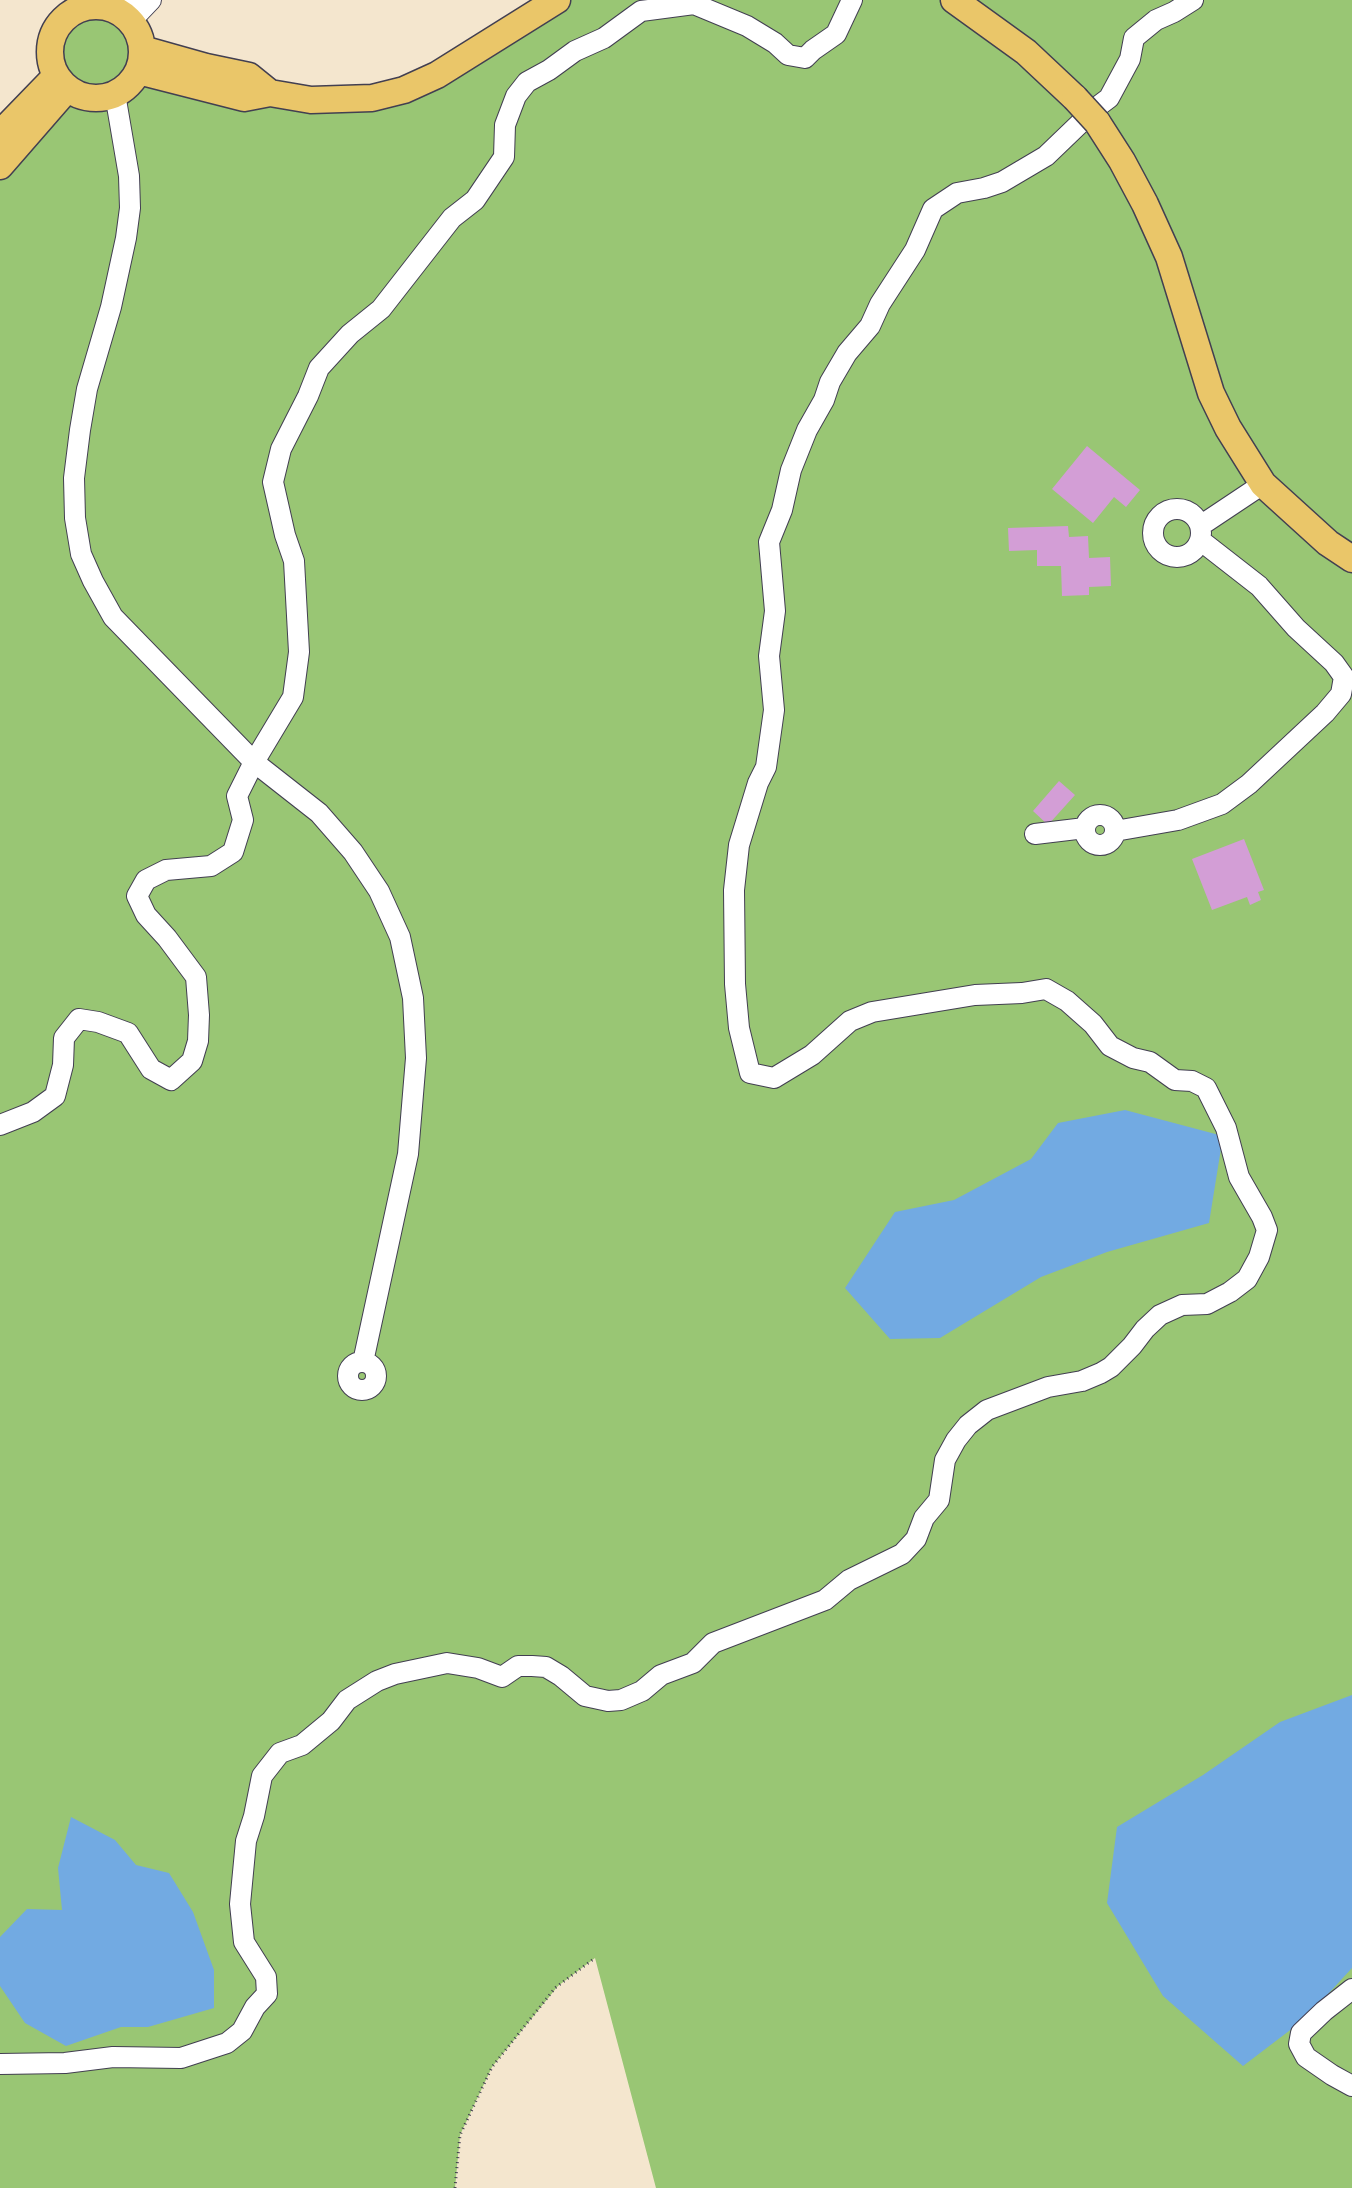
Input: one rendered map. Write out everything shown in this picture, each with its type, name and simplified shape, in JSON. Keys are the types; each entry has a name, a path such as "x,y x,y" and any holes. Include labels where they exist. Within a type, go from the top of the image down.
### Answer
{"main road":[{"path":"140,60 206,68 249,76 270,93 311,100 372,98 404,90 437,75 558,0"},
{"path":"954,0 1026,52 1075,98 1096,122 1122,161 1145,204 1169,257 1211,393 1228,428 1263,484 1328,543 1352,559"},
{"path":"107,6 138,34 140,60 128,85 115,94 99,98 82,96 62,82 50,60 50,42 56,26 68,13 107,6"},
{"path":"0,134 62,82"},
{"path":"0,166 62,82"}],"lane":[{"path":"107,6 151,0"},
{"path":"0,2064 65,2063 113,2057 181,2058 227,2043 242,2031 254,2007 267,1994 266,1977 244,1942 240,1904 246,1842 254,1816 262,1776 280,1753 302,1745 331,1721 347,1700 377,1681 395,1674 446,1663 478,1668 502,1677 518,1666 540,1666 546,1667 561,1676 585,1696 600,1700 621,1700 642,1692 661,1675 693,1663 713,1643 825,1600 849,1580 902,1554 916,1539 924,1518 939,1500 945,1460 956,1440 968,1425 987,1410 1048,1387 1082,1381 1101,1373 1111,1367 1160,1315 1182,1305 1208,1304 1230,1292 1247,1279 1259,1257 1266,1230 1262,1216 1239,1177 1226,1128 1206,1088 1192,1081 1175,1080 1150,1062 1134,1058 1110,1046 1083,1014 1060,997 1046,989 1022,993 975,995 872,1012 850,1020 812,1055 774,1078 750,1073 739,1028 735,984 734,890 739,845 758,783 766,767 774,710 769,656 775,611 770,542 782,510 792,470 807,430 824,400 830,382 848,353 870,326 880,304 915,250 933,210 957,193 984,188 1002,182 1046,156 1097,107 1109,98 1130,59 1134,38 1156,20 1174,12 1193,0"},
{"path":"0,1125 33,1112 55,1096 63,1065 64,1038 79,1019 98,1022 128,1032 151,1069 171,1080 192,1061 198,1041 199,1015 196,977 167,938 146,915 137,896 146,880 166,870 211,866 234,852 243,820 237,796 254,762 294,697 299,652 294,561 285,535 274,482 281,449 308,396 319,368 350,334 381,308 452,218 475,200 504,157 505,125 516,96 527,82 549,70 575,51 604,38 641,10 694,4 747,26 775,43 788,55 805,58 836,34 851,2"},
{"path":"115,94 127,167 130,208 126,238 113,299 87,389 80,430 74,478 75,518 81,554 93,582 113,617 254,762 319,813 352,852 379,890 400,937 413,998 416,1058 408,1154 364,1362"},
{"path":"1035,834 1085,828 1087,838 1094,844 1104,845 1112,840 1115,831 1178,820 1222,804 1249,784 1325,713 1341,694 1344,677 1334,664 1296,628 1259,586 1200,533 1263,484"},
{"path":"1352,1989 1324,2011 1302,2033 1299,2044 1306,2057 1352,2086"}],"path":[{"path":"455,2188 460,2135 492,2067 555,1988 595,1958"}],"green space":[{"path":"557,0 1352,0 1352,2188 656,2188 595,1958 558,1986 492,2067 460,2135 455,2188 0,2188 0,166 56,76 50,60 50,42 57,26 68,13 84,6 100,5 119,11 131,21 139,34 142,49 249,76 372,98"}],"water":[{"path":"1125,1110 1223,1136 1209,1223 1107,1252 1041,1277 940,1338 890,1339 845,1288 895,1212 954,1200 1031,1159 1058,1123"},
{"path":"1352,1695 1352,1968 1306,2018 1243,2066 1163,1996 1107,1903 1117,1827 1203,1775 1280,1722"},
{"path":"71,1817 115,1840 136,1865 169,1873 193,1912 214,1970 214,2008 148,2027 121,2027 66,2046 25,2023 0,1986 0,1937 27,1909 62,1910 58,1868"}],"building":[{"path":"1087,446 1140,490 1126,507 1114,497 1093,523 1052,489"},
{"path":"1068,526 1069,537 1088,536 1089,558 1110,557 1111,586 1089,587 1089,595 1062,596 1061,566 1037,566 1037,550 1009,551 1008,528"},
{"path":"1059,781 1075,795 1048,825 1033,811"},
{"path":"1244,839 1264,890 1258,892 1261,900 1250,905 1247,897 1212,910 1192,859"}]}
